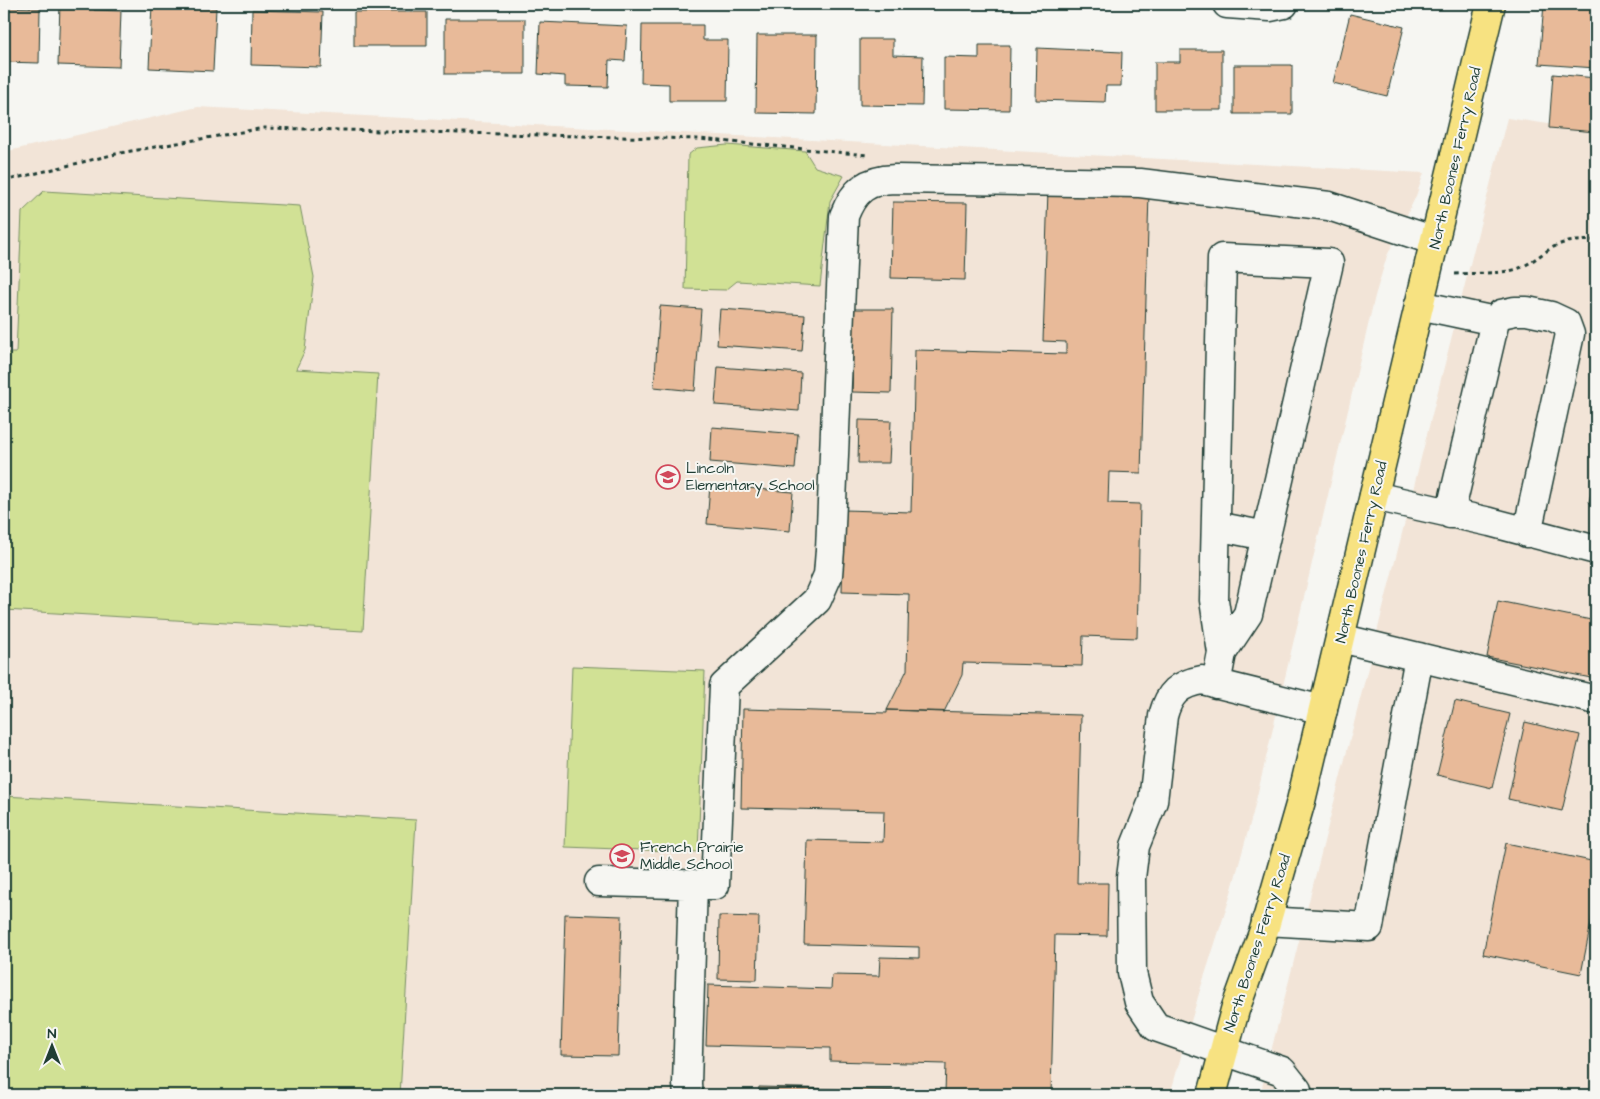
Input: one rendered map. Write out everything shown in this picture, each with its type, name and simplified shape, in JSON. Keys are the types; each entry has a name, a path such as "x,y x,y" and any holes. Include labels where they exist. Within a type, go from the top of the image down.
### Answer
{"main road":[{"name":"North Boones Ferry Road","path":"1212,1095 1235,1010 1266,921 1301,801 1491,4"}],"street":[{"path":"1227,4 1270,7 1284,4"},
{"path":"599,882 714,885 724,686 817,600 828,575 844,216 849,203 857,192 868,184 881,180 895,179 1140,184 1329,206 1435,241"},
{"path":"1216,684 1222,653 1214,600 1222,258 1329,263 1248,614 1222,653"},
{"path":"1419,305 1495,321"},
{"path":"1450,514 1495,321 1501,314 1514,311 1527,311 1551,316 1566,323 1570,334 1527,533"},
{"path":"1374,496 1490,522 1596,550"},
{"path":"1216,526 1266,536"},
{"path":"1340,638 1596,700"},
{"path":"1266,921 1369,927 1419,657"},
{"path":"1298,1095 1297,1090 1282,1071 1156,1028 1139,1002 1132,973 1131,878 1135,846 1153,801 1163,716 1166,705 1180,687 1190,682 1202,680 1323,710"},
{"path":"688,1095 693,884"}],"path":[{"path":"4,181 120,153 264,128 699,139 875,155"},
{"path":"1427,274 1484,273 1516,269 1557,245 1596,240"}],"shaded area":[{"path":"198,107 1424,173 1416,196 1387,256 1375,296 1253,813 1229,900 1200,990 1170,1095 4,1095 4,152"},
{"path":"1507,118 1596,131 1596,1095 1260,1095"}],"green space":[{"path":"727,145 805,151 815,167 844,176 830,201 820,286 737,281 726,290 685,289 688,155 697,148"},
{"path":"44,191 300,206 314,277 305,350 296,369 378,374 363,631 4,610 4,353 16,353 22,212"},
{"path":"572,666 705,671 698,852 565,847"},
{"path":"4,796 416,820 400,1095 4,1095"}],"building":[{"path":"60,4 94,4 94,10 121,11 119,67 58,65"},
{"path":"1544,4 1596,4 1596,68 1539,64"},
{"path":"152,5 216,8 213,71 149,68"},
{"path":"4,7 40,8 39,63 4,62"},
{"path":"252,10 323,12 321,67 251,65"},
{"path":"354,12 427,12 427,46 354,46"},
{"path":"1350,14 1404,27 1387,96 1333,83"},
{"path":"445,19 525,19 525,74 445,74"},
{"path":"540,22 627,26 625,61 609,60 608,87 565,86 565,76 538,74"},
{"path":"642,25 703,25 703,40 728,40 727,101 669,101 669,84 641,83"},
{"path":"757,35 817,35 816,114 756,113"},
{"path":"860,39 893,39 893,55 923,56 922,106 860,105"},
{"path":"979,45 1010,45 1009,110 944,109 944,57 979,58"},
{"path":"1037,48 1122,52 1121,86 1106,86 1105,102 1036,100"},
{"path":"1180,50 1222,50 1222,110 1155,110 1155,62 1180,62"},
{"path":"1234,65 1292,65 1292,114 1234,114"},
{"path":"1553,74 1596,78 1596,132 1549,128"},
{"name":"Lincoln Elementary School","path":"1048,190 1149,193 1141,473 1109,472 1108,503 1140,504 1137,638 1083,636 1082,666 963,663 962,675 944,712 887,710 907,670 909,594 842,592 844,510 911,512 915,350 1066,354 1066,342 1043,341"},
{"path":"893,202 967,203 965,280 891,278"},
{"path":"660,306 701,309 695,391 654,387"},
{"path":"720,309 805,315 802,351 717,345"},
{"path":"854,309 893,309 891,393 852,392"},
{"path":"718,367 801,373 799,411 715,405"},
{"path":"859,420 891,421 889,463 858,463"},
{"path":"712,427 798,434 795,469 710,462"},
{"path":"1596,471 1596,504 1589,502"},
{"path":"710,485 793,492 790,531 707,524"},
{"path":"1498,601 1596,621 1596,679 1487,657"},
{"path":"1455,701 1510,714 1492,788 1437,775"},
{"name":"French Prairie Middle School","path":"743,709 887,713 887,710 1081,715 1077,883 1108,883 1107,936 1055,935 1051,1095 758,1095 759,1087 945,1092 946,1064 830,1061 830,1048 706,1045 708,985 831,989 832,975 879,976 880,957 919,958 919,947 804,944 807,840 883,842 884,811 741,808"},
{"path":"1525,722 1580,735 1562,811 1508,799"},
{"path":"1506,843 1596,862 1596,898 1581,974 1483,954"},
{"path":"565,914 622,916 618,1056 561,1055"},
{"path":"719,916 759,917 757,980 718,979"}],"place":[{"name":"Lincoln Elementary School","path":"668,477"},
{"name":"French Prairie Middle School","path":"622,856"}]}
